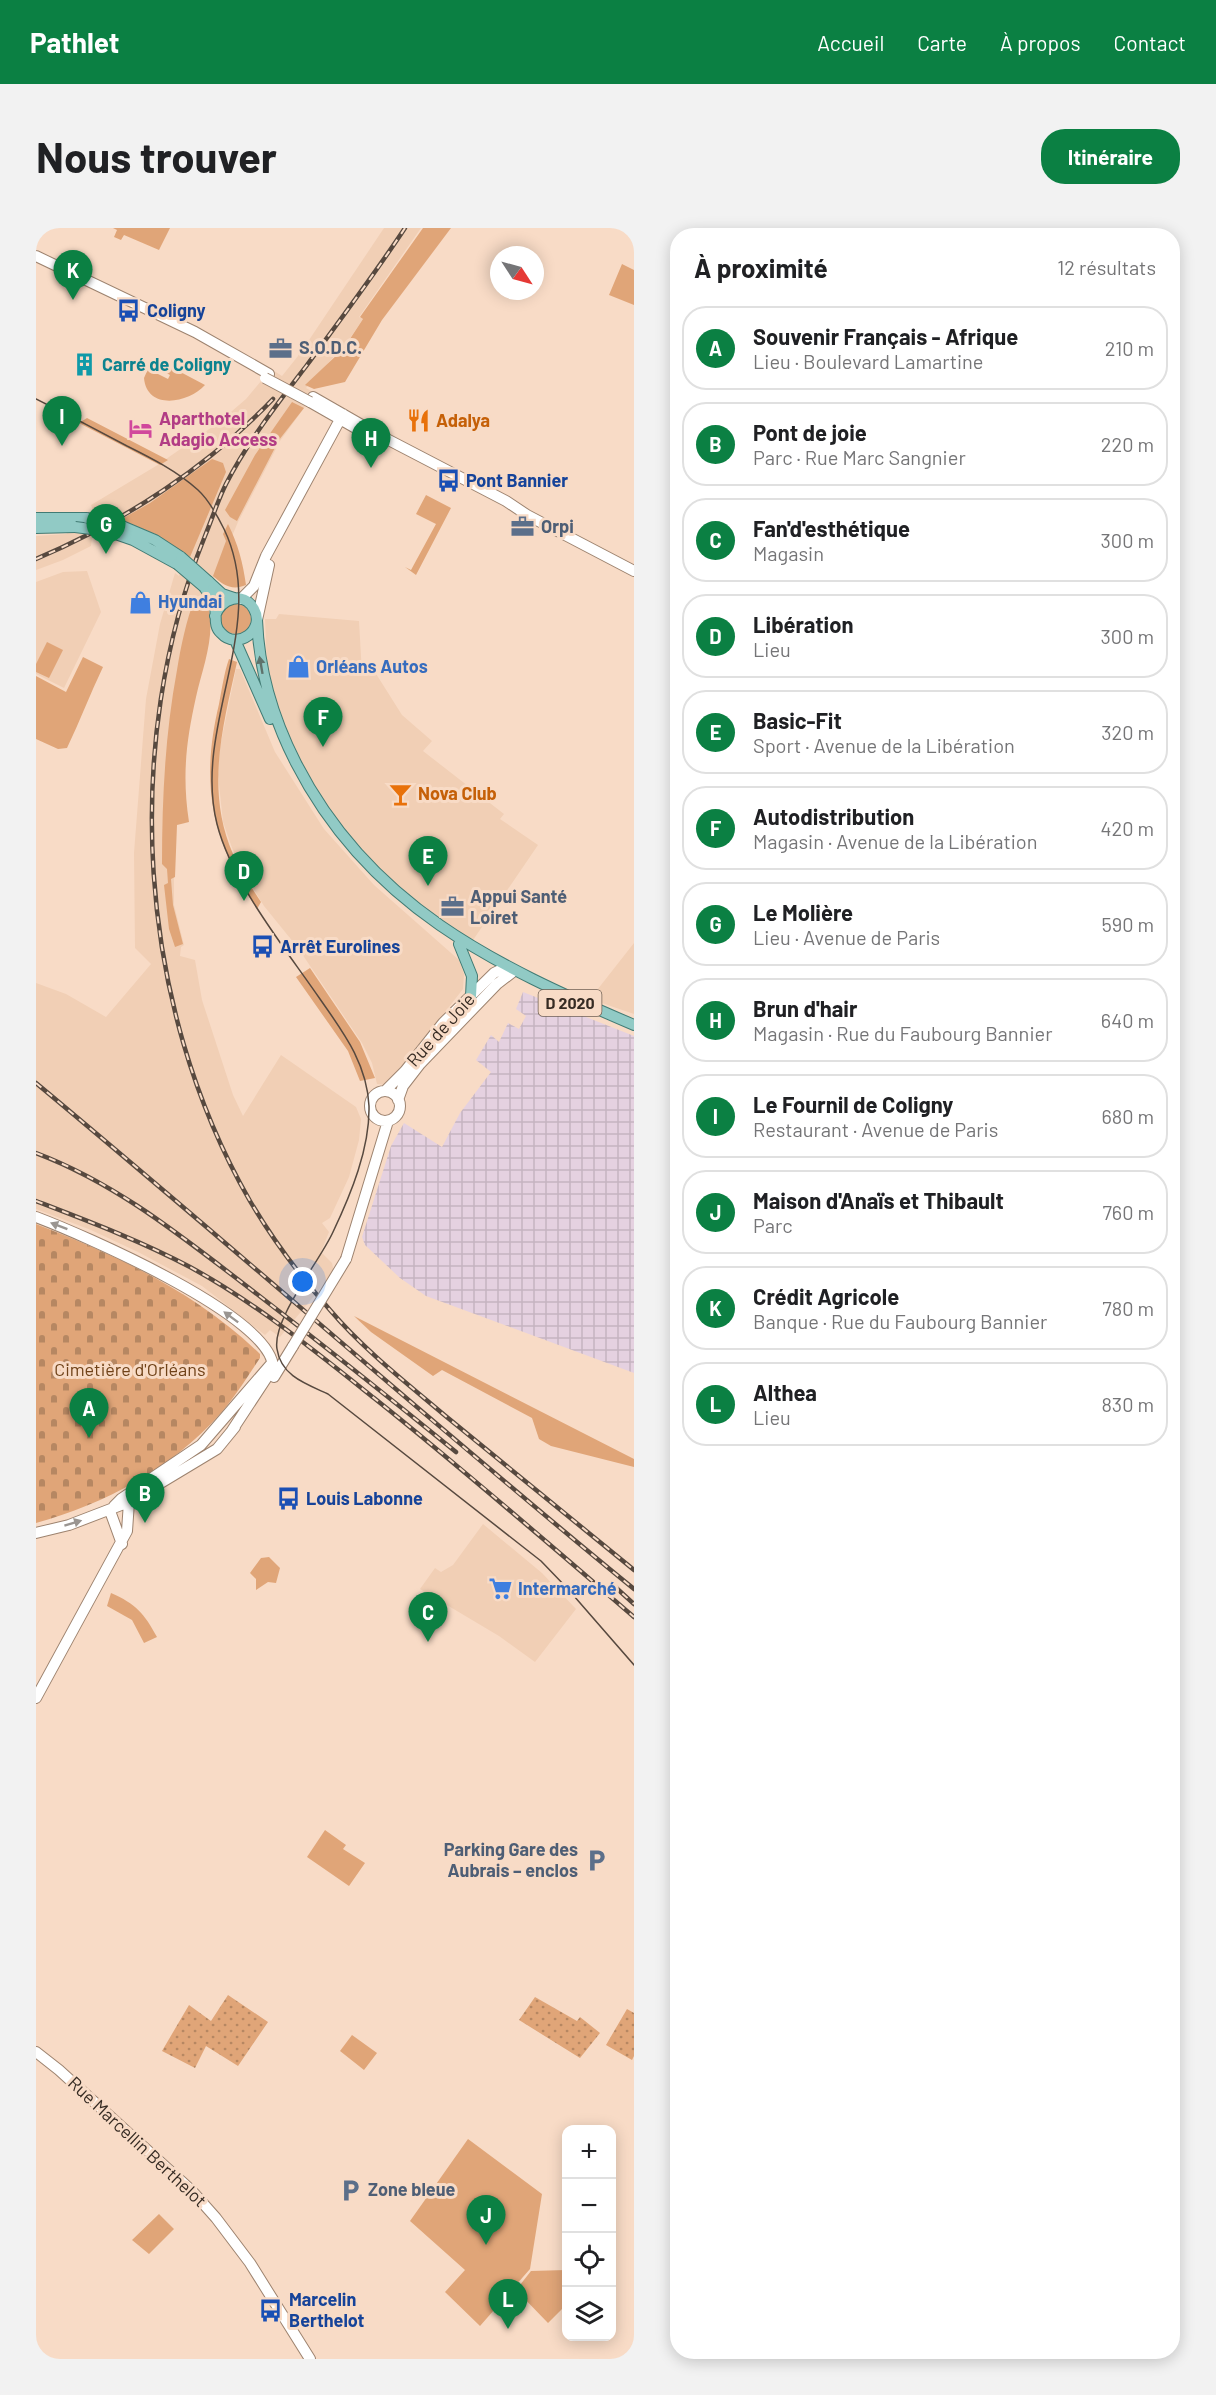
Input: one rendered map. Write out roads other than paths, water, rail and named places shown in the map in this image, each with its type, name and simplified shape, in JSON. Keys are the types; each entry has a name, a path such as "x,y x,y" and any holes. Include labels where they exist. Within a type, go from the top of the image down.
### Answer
{"main road":[{"path":"36,518 87,518 122,526 155,540 206,584 254,608 263,676 288,746 315,796 357,852 379,876 416,911 459,945 472,976 471,996"},
{"path":"36,528 75,527 107,531 179,561"},
{"path":"206,584 214,601 216,623 221,634 235,640 249,636 254,631 257,620"},
{"path":"215,616 222,604 238,599"},
{"name":"D 2020","path":"235,640 281,746 307,795 353,856 378,882 416,911 505,969 634,1026"},
{"name":"D 2020","path":"459,945 577,1006 634,1026"}],"street":[{"path":"36,256 195,332 264,376"},
{"path":"36,262 167,323 634,571"},
{"path":"238,599 254,586 266,556 341,416"},
{"path":"257,620 264,581 283,527"},
{"name":"Rue de Joie","path":"385,1091 405,1071 444,1023 471,996 505,969"},
{"name":"Rue de Joie","path":"398,1100 403,1086 420,1064 460,1022 505,969"},
{"path":"385,1091 393,1094 398,1100 398,1113 383,1120 371,1113 370,1101 375,1094 385,1091"},
{"path":"36,1533 69,1525 129,1503 217,1449 272,1381 351,1246 383,1120"},
{"path":"36,1217 116,1249 179,1283 237,1322 263,1346 274,1360"},
{"path":"110,1511 121,1499 201,1445 268,1365 291,1345"},
{"path":"231,1432 267,1380 274,1360"},
{"path":"36,1698 122,1544 129,1527 129,1503"},
{"path":"110,1511 122,1544"},
{"name":"Rue Marcellin Berthelot","path":"36,2052 180,2180 212,2214 250,2263 310,2359"}],"tram line":[{"path":"36,399 154,460 190,483 205,498 219,519 236,565 239,602 235,638 214,750 212,787 217,824 234,869 247,892 352,1049 364,1076 369,1106 363,1154 353,1187 327,1244 298,1290 282,1322 277,1337 279,1358 296,1378 328,1394 541,1561 634,1665"}],"railway":[{"path":"405,228 264,423 235,468 223,490 205,536 178,616 161,700 153,786 154,873 164,959 183,1044 212,1125 250,1201 298,1271 343,1325 387,1367 634,1570"},
{"path":"36,559 101,528 163,491 221,447 273,399"},
{"path":"36,1083 634,1589"},
{"path":"36,1153 91,1178 143,1209 295,1323 456,1452"},
{"path":"36,1201 114,1232 190,1267 262,1312 407,1425 634,1617"},
{"path":"612,1584 634,1604"}],"place":[{"name":"Crédit Agricole","path":"73,300"},
{"name":"Coligny","path":"129,311"},
{"name":"S.O.D.C.","path":"281,348"},
{"name":"Carré de Coligny","path":"84,365"},
{"name":"Adalya","path":"418,421"},
{"name":"Aparthotel Adagio Access","path":"141,429"},
{"name":"Le Fournil de Coligny","path":"62,446"},
{"name":"Brun d'hair","path":"371,468"},
{"name":"Pont Bannier","path":"448,481"},
{"name":"Orpi","path":"523,527"},
{"name":"Le Molière","path":"106,554"},
{"name":"Hyundai","path":"140,602"},
{"name":"Orléans Autos","path":"298,667"},
{"name":"Autodistribution","path":"323,747"},
{"name":"Nova Club","path":"400,794"},
{"name":"Basic-Fit","path":"428,886"},
{"name":"Libération","path":"244,901"},
{"name":"Appui Santé Loiret","path":"452,907"},
{"name":"Arrêt Eurolines","path":"262,947"},
{"name":"Souvenir Français - Afrique","path":"89,1438"},
{"name":"Louis Labonne","path":"288,1499"},
{"name":"Pont de joie","path":"145,1523"},
{"name":"Intermarché","path":"500,1589"},
{"name":"Fan'd'esthétique","path":"428,1642"},
{"name":"Parking Gare des Aubrais – enclos","path":"596,1860"},
{"name":"Zone bleue","path":"350,2190"},
{"name":"Maison d'Anaïs et Thibault","path":"486,2245"},
{"name":"Marcelin Berthelot","path":"271,2310"},
{"name":"Althea","path":"508,2329"}],"park label":[{"name":"Cimetière d'Orléans","path":"130,1370"}]}
